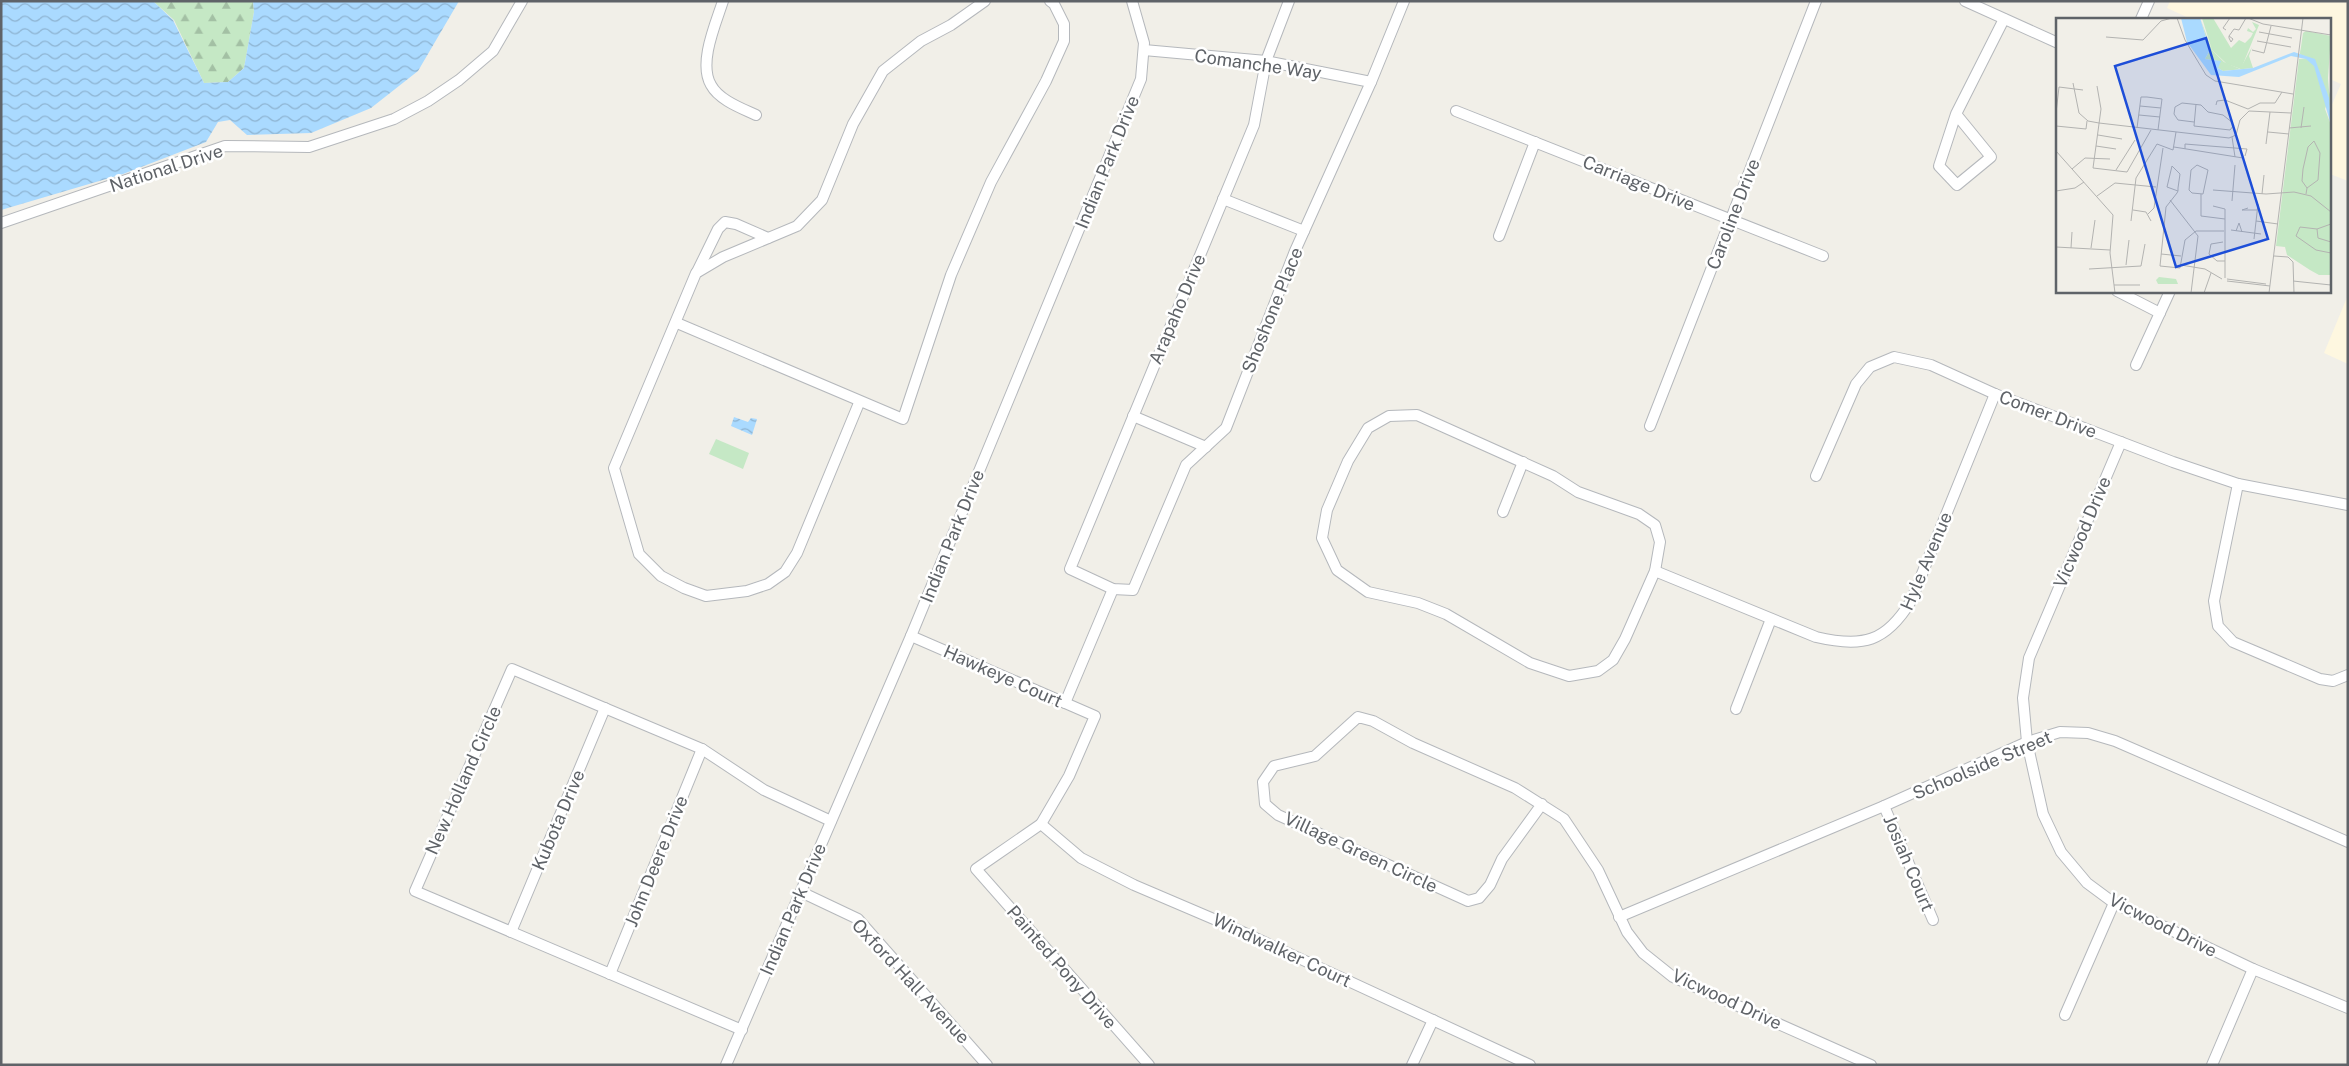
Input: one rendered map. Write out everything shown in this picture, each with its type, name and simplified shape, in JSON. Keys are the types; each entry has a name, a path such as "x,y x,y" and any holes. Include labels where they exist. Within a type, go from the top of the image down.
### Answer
{"street":[{"name":"National Drive","path":"1,223 225,146 309,147 394,119 428,101 459,80 493,51 522,1"},
{"path":"723,1 710,39 707,70 711,85 731,104 756,115"},
{"path":"696,273 723,257 797,226 822,200 853,124 883,71 921,41 950,25 985,1"},
{"path":"676,323 903,419 951,275 991,182 1046,82 1064,41 1064,24 1054,4 1050,1"},
{"name":"Indian Park Drive","path":"726,1065 911,636 1141,79 1144,43 1132,1"},
{"name":"Arapaho Drive","path":"1113,589 1070,569 1254,125 1266,61 1289,1"},
{"name":"Shoshone Place","path":"1113,589 1133,590 1186,464 1226,428 1304,231 1372,82 1404,1"},
{"name":"Caroline Drive","path":"1650,426 1816,1"},
{"path":"1965,1 2056,41"},
{"path":"2141,18 2149,1"},
{"path":"1956,114 1991,157 1957,185 1939,166 1956,114 2004,18"},
{"name":"Comanche Way","path":"1144,50 1266,61 1372,82"},
{"name":"Carriage Drive","path":"1456,111 1823,256"},
{"path":"1499,236 1535,142"},
{"path":"1223,199 1304,231"},
{"path":"768,238 736,224 725,222 718,229 696,273 614,468 639,554 661,576 684,588 706,596 747,591 768,584 785,572 797,553 860,402"},
{"path":"2119,292 2160,313"},
{"path":"2136,364 2170,292"},
{"name":"Comer Drive","path":"1816,476 1856,384 1870,366 1894,356 1931,365 1995,394 2238,484 2348,505"},
{"name":"Hyle Avenue","path":"1654,571 1816,637 1840,642 1860,642 1882,635 1899,621 1911,601 1995,394"},
{"path":"1417,415 1523,462 1553,476 1578,492 1639,514 1655,525 1660,542 1654,571 1625,639 1613,660 1598,671 1569,676 1530,663 1446,614 1418,603 1368,592 1337,570 1322,538 1327,510 1348,461 1368,428 1389,416 1417,415"},
{"path":"1133,416 1206,447"},
{"name":"Vicwood Drive","path":"2121,442 2029,658 2022,698 2027,742 2043,814 2061,852 2087,883 2114,903 2253,969 2348,1008"},
{"path":"1503,512 1523,462"},
{"path":"2238,484 2214,601 2218,626 2233,642 2320,679 2334,681 2348,674"},
{"path":"1065,703 1113,589"},
{"path":"1736,709 1771,619"},
{"name":"Hawkeye Court","path":"911,636 1095,716 1070,776 1041,824"},
{"name":"New Holland Circle","path":"742,1030 415,891 436,839 512,669 702,749 764,790 831,821"},
{"name":"Kubota Drive","path":"511,932 605,708"},
{"name":"Village Green Circle","path":"1358,717 1373,721 1413,743 1515,788 1542,804 1502,859 1490,886 1479,898 1468,901 1278,815 1265,804 1263,782 1274,766 1315,756 1358,717"},
{"name":"Schoolside Street","path":"1619,918 1884,806 2027,742 2060,732 2088,733 2115,741 2348,842"},
{"name":"John Deere Drive","path":"610,974 702,749"},
{"name":"Vicwood Drive","path":"1542,804 1564,819 1578,838 1598,870 1619,918 1643,953 1673,977 1872,1065"},
{"name":"Josiah Court","path":"1884,806 1934,920"},
{"name":"Painted Pony Drive","path":"1041,824 976,869 1149,1065"},
{"name":"Windwalker Court","path":"1041,824 1081,858 1134,885 1223,923 1530,1065"},
{"name":"Oxford Hall Avenue","path":"801,892 858,919 987,1065"},
{"path":"2065,1015 2114,903"},
{"path":"2212,1065 2253,969"},
{"path":"1412,1065 1433,1020"}],"shaded area":[{"path":"2170,1 2348,1 2348,181 2332,175 2332,104 2341,84 2332,80 2332,18 2189,18 2167,8"},
{"path":"2348,295 2348,364 2324,353"}],"green space":[{"path":"153,1 253,1 254,12 244,68 228,82 204,83 174,20"},
{"path":"716,439 749,453 743,469 709,454"}],"water":[{"path":"153,1 173,20 204,83 228,82 244,68 254,12 253,1 459,1 418,71 371,108 311,133 247,135 230,120 218,122 206,142 123,174 1,210 1,2"},
{"path":"734,417 748,422 751,418 757,419 752,435 731,426"}]}
